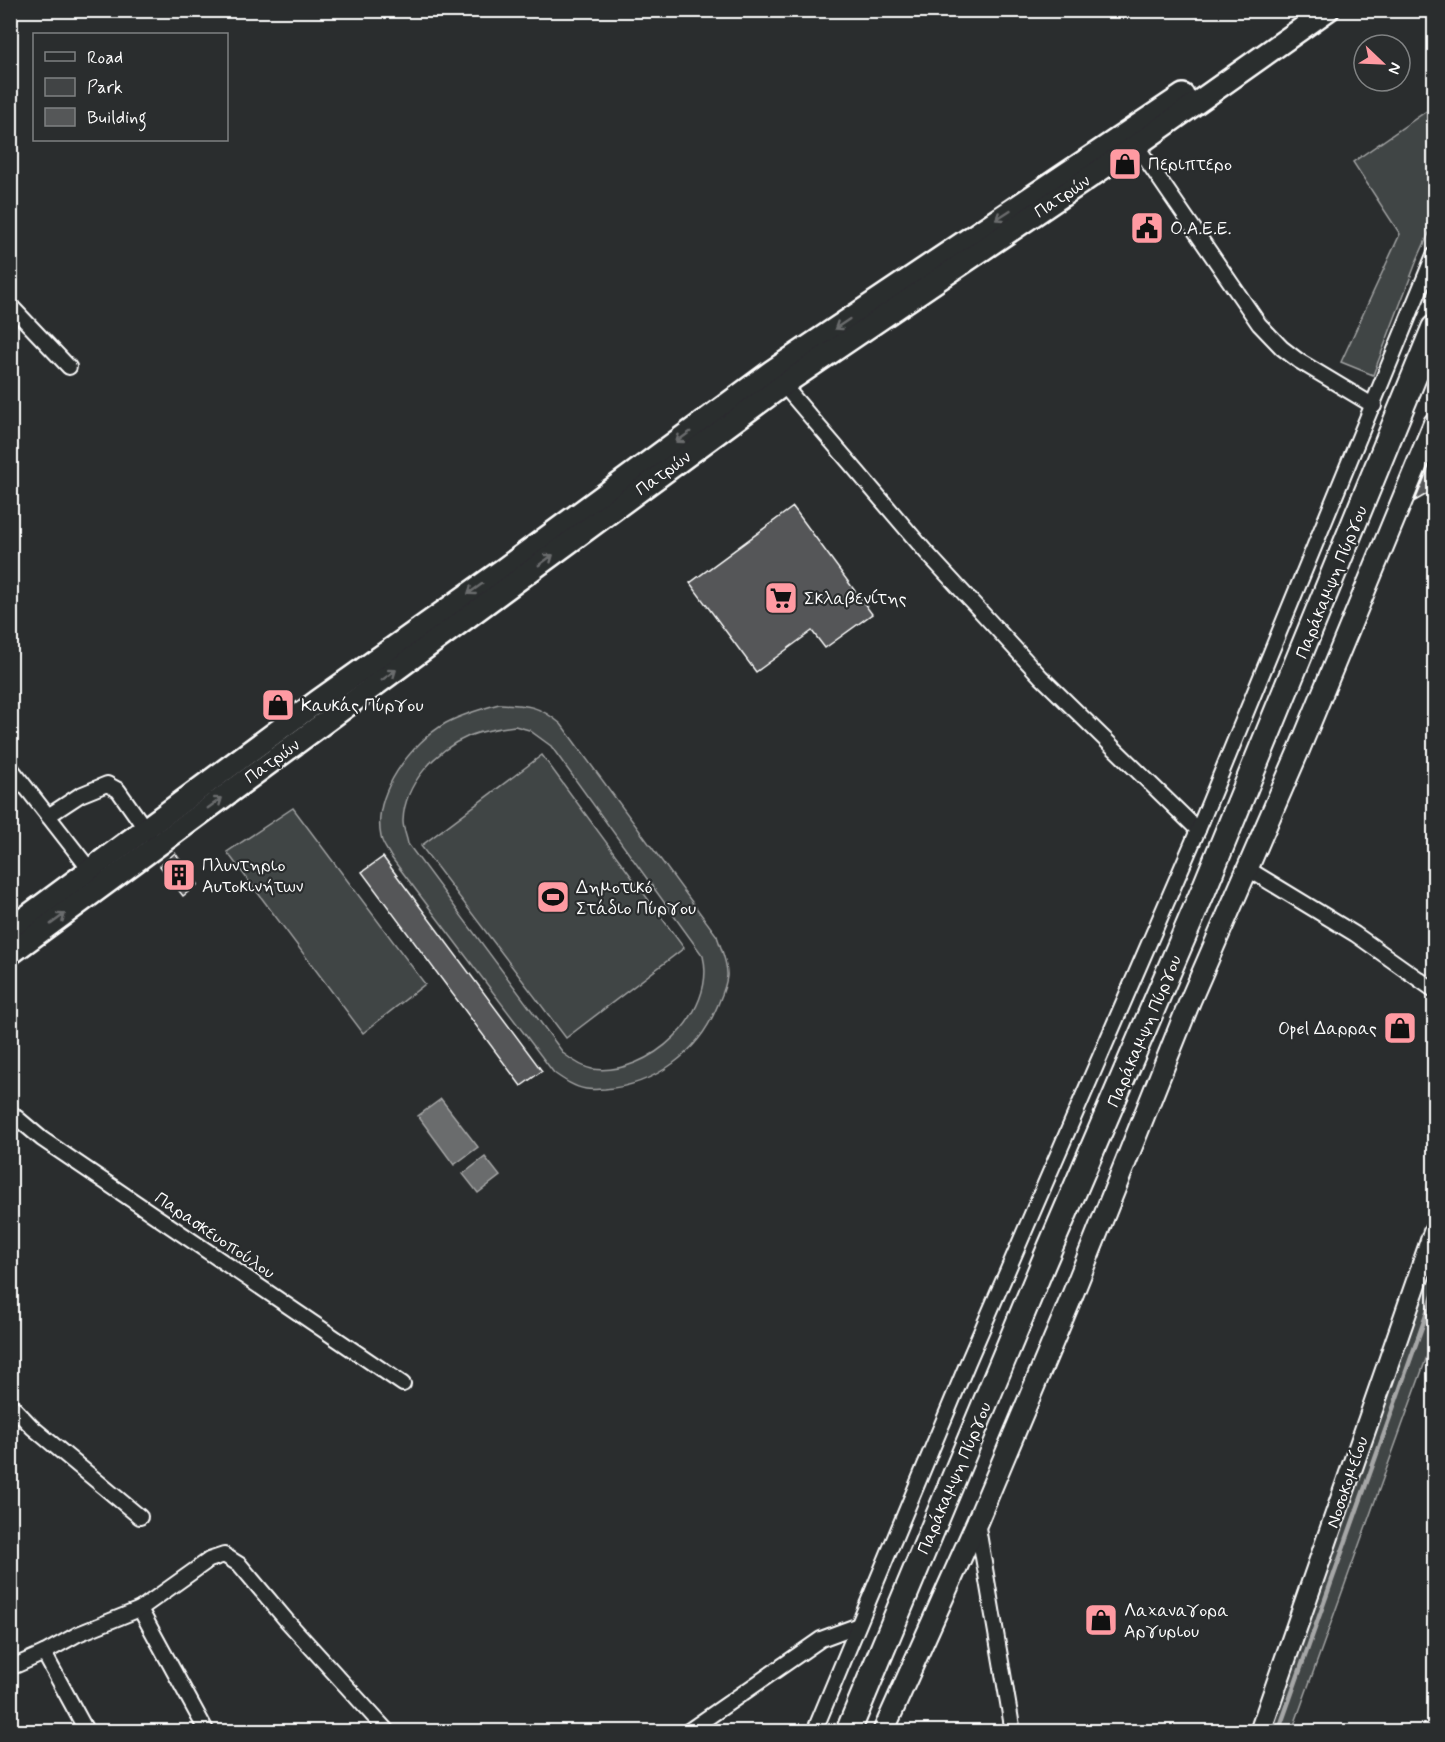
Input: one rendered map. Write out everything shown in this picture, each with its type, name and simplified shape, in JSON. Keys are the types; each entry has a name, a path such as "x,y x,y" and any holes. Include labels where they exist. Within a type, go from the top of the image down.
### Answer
{"highway":[{"name":"Παράκαμψη Πύργου","path":"848,1731 1043,1264 1204,889 1434,328"}],"main road":[{"name":"Πατρών","path":"10,954 97,878 152,837 327,695 580,524 778,378 1132,139 1305,16 1328,10"},
{"name":"Πατρών","path":"10,929 97,878"}],"street":[{"path":"1132,139 1259,324 1282,348 1299,361 1374,406"},
{"path":"814,1731 972,1351 1198,830 1374,406 1434,255"},
{"path":"10,305 69,367"},
{"path":"778,378 926,552 1007,640 1054,690 1198,830"},
{"path":"883,1731 977,1522 1070,1301 1190,1001 1299,750 1434,423"},
{"path":"10,767 97,878"},
{"path":"48,816 80,795 107,784 118,790 152,837"},
{"path":"1248,869 1355,934 1434,990"},
{"name":"Παρασκευοπούλου","path":"10,1112 42,1139 403,1384"},
{"name":"Νοσοκομείου","path":"1261,1731 1434,1232"},
{"path":"10,1404 32,1427 140,1517"},
{"path":"977,1522 1013,1731"},
{"path":"10,1668 78,1634 140,1609 209,1560 224,1555 240,1564 287,1622 388,1731"},
{"path":"140,1609 207,1731"},
{"path":"687,1731 821,1639 856,1626"},
{"path":"44,1653 87,1731"}],"green space":[{"path":"1434,106 1434,222 1373,375 1341,362 1400,234 1353,162"},
{"path":"499,704 532,707 546,713 561,724 717,936 727,976 723,992 709,1024 699,1039 673,1064 641,1081 605,1089 588,1089 573,1085 554,1073 391,857 381,837 382,804 388,787 397,771 420,743 446,723 465,714","holes":["515,726 529,730 551,746 703,956 705,978 700,999 689,1019 674,1037 656,1052 635,1063 614,1069 592,1069 564,1054 408,844 403,824 405,807 416,782 434,759 457,742 480,732"]},
{"name":"Δημοτικό Στάδιο Πύργου","path":"542,755 684,948 566,1038 421,846"},
{"path":"293,808 425,984 363,1033 227,852"},
{"path":"1434,1260 1434,1337 1292,1731 1268,1732"}],"shaded area":[{"path":"441,1099 478,1147 454,1165 418,1116"},
{"path":"485,1157 500,1176 478,1193 463,1174"}],"building":[{"path":"1434,455 1434,490 1415,501 1428,469"},
{"name":"Σκλαβενίτης","path":"793,507 872,614 825,648 812,631 756,672 690,583"},
{"name":"Πλυντηριο Αυτοκινήτων","path":"175,853 198,884 183,896 160,866"},
{"path":"383,857 542,1071 521,1086 362,872"}],"waterway":[{"path":"1278,1732 1434,1293"}],"place":[{"name":"Περιπτερο","path":"1125,164"},
{"name":"Ο.Α.Ε.Ε.","path":"1147,228"},
{"name":"Σκλαβενίτης","path":"781,598"},
{"name":"Καυκάς Πύργου","path":"278,705"},
{"name":"Πλυντηριο Αυτοκινήτων","path":"179,875"},
{"name":"Δημοτικό Στάδιο Πύργου","path":"553,897"},
{"name":"Opel Δαρρας","path":"1400,1028"},
{"name":"Λαχαναγορα Αργυριου","path":"1101,1620"}]}
